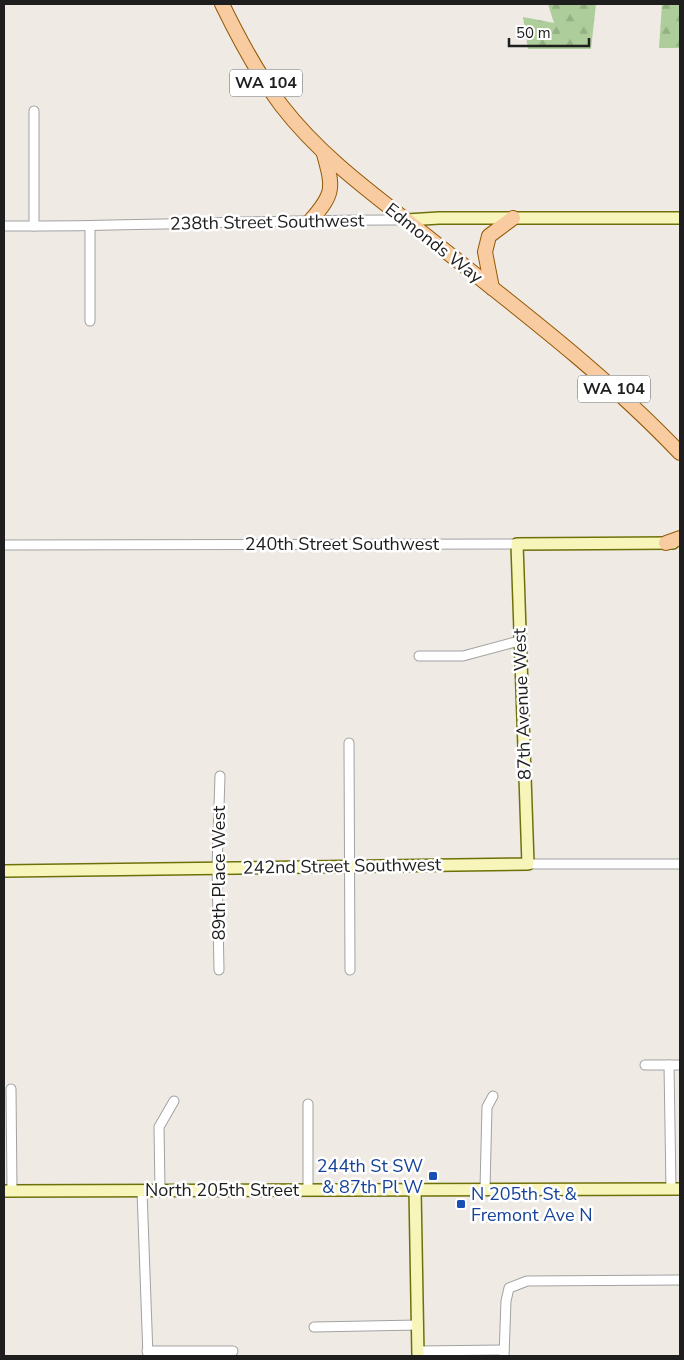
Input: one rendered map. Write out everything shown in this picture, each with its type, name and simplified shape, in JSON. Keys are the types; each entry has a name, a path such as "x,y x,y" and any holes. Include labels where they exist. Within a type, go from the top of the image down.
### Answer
{"main road":[{"name":"Edmonds Way","path":"222,4 252,64 281,105 324,153 368,191 559,341 610,385 680,453"},
{"path":"311,220 324,205 332,184 324,153"},
{"path":"492,288 485,252 489,236 513,218"},
{"path":"673,543 680,538"}],"street":[{"path":"34,111 34,226"},
{"name":"238th Street Southwest","path":"4,226 90,226 439,218 680,218"},
{"path":"90,226 90,321"},
{"name":"240th Street Southwest","path":"4,545 673,543"},
{"name":"87th Avenue West","path":"516,544 528,864"},
{"path":"420,656 462,656 519,641"},
{"path":"349,743 348,865 350,970"},
{"name":"89th Place West","path":"219,970 217,868 220,776"},
{"name":"242nd Street Southwest","path":"4,871 348,865 680,864"},
{"path":"645,1065 680,1065"},
{"path":"669,1065 676,1188"},
{"path":"8,1191 11,1089"},
{"path":"485,1188 487,1107 493,1096"},
{"path":"160,1190 159,1127 174,1101"},
{"path":"308,1104 308,1190"},
{"name":"North 205th Street","path":"8,1191 676,1188"},
{"path":"415,1189 418,1354 504,1353 506,1301 509,1288 527,1281 680,1280"},
{"path":"142,1191 147,1354 233,1351"},
{"path":"314,1327 418,1325"}],"green space":[{"path":"548,4 596,4 591,49 528,49 523,17 554,23"},
{"path":"662,4 680,4 680,48 659,48"}],"place":[{"name":"244th St SW & 87th Pl W","path":"433,1176"},
{"name":"N 205th St & Fremont Ave N","path":"461,1204"}]}
